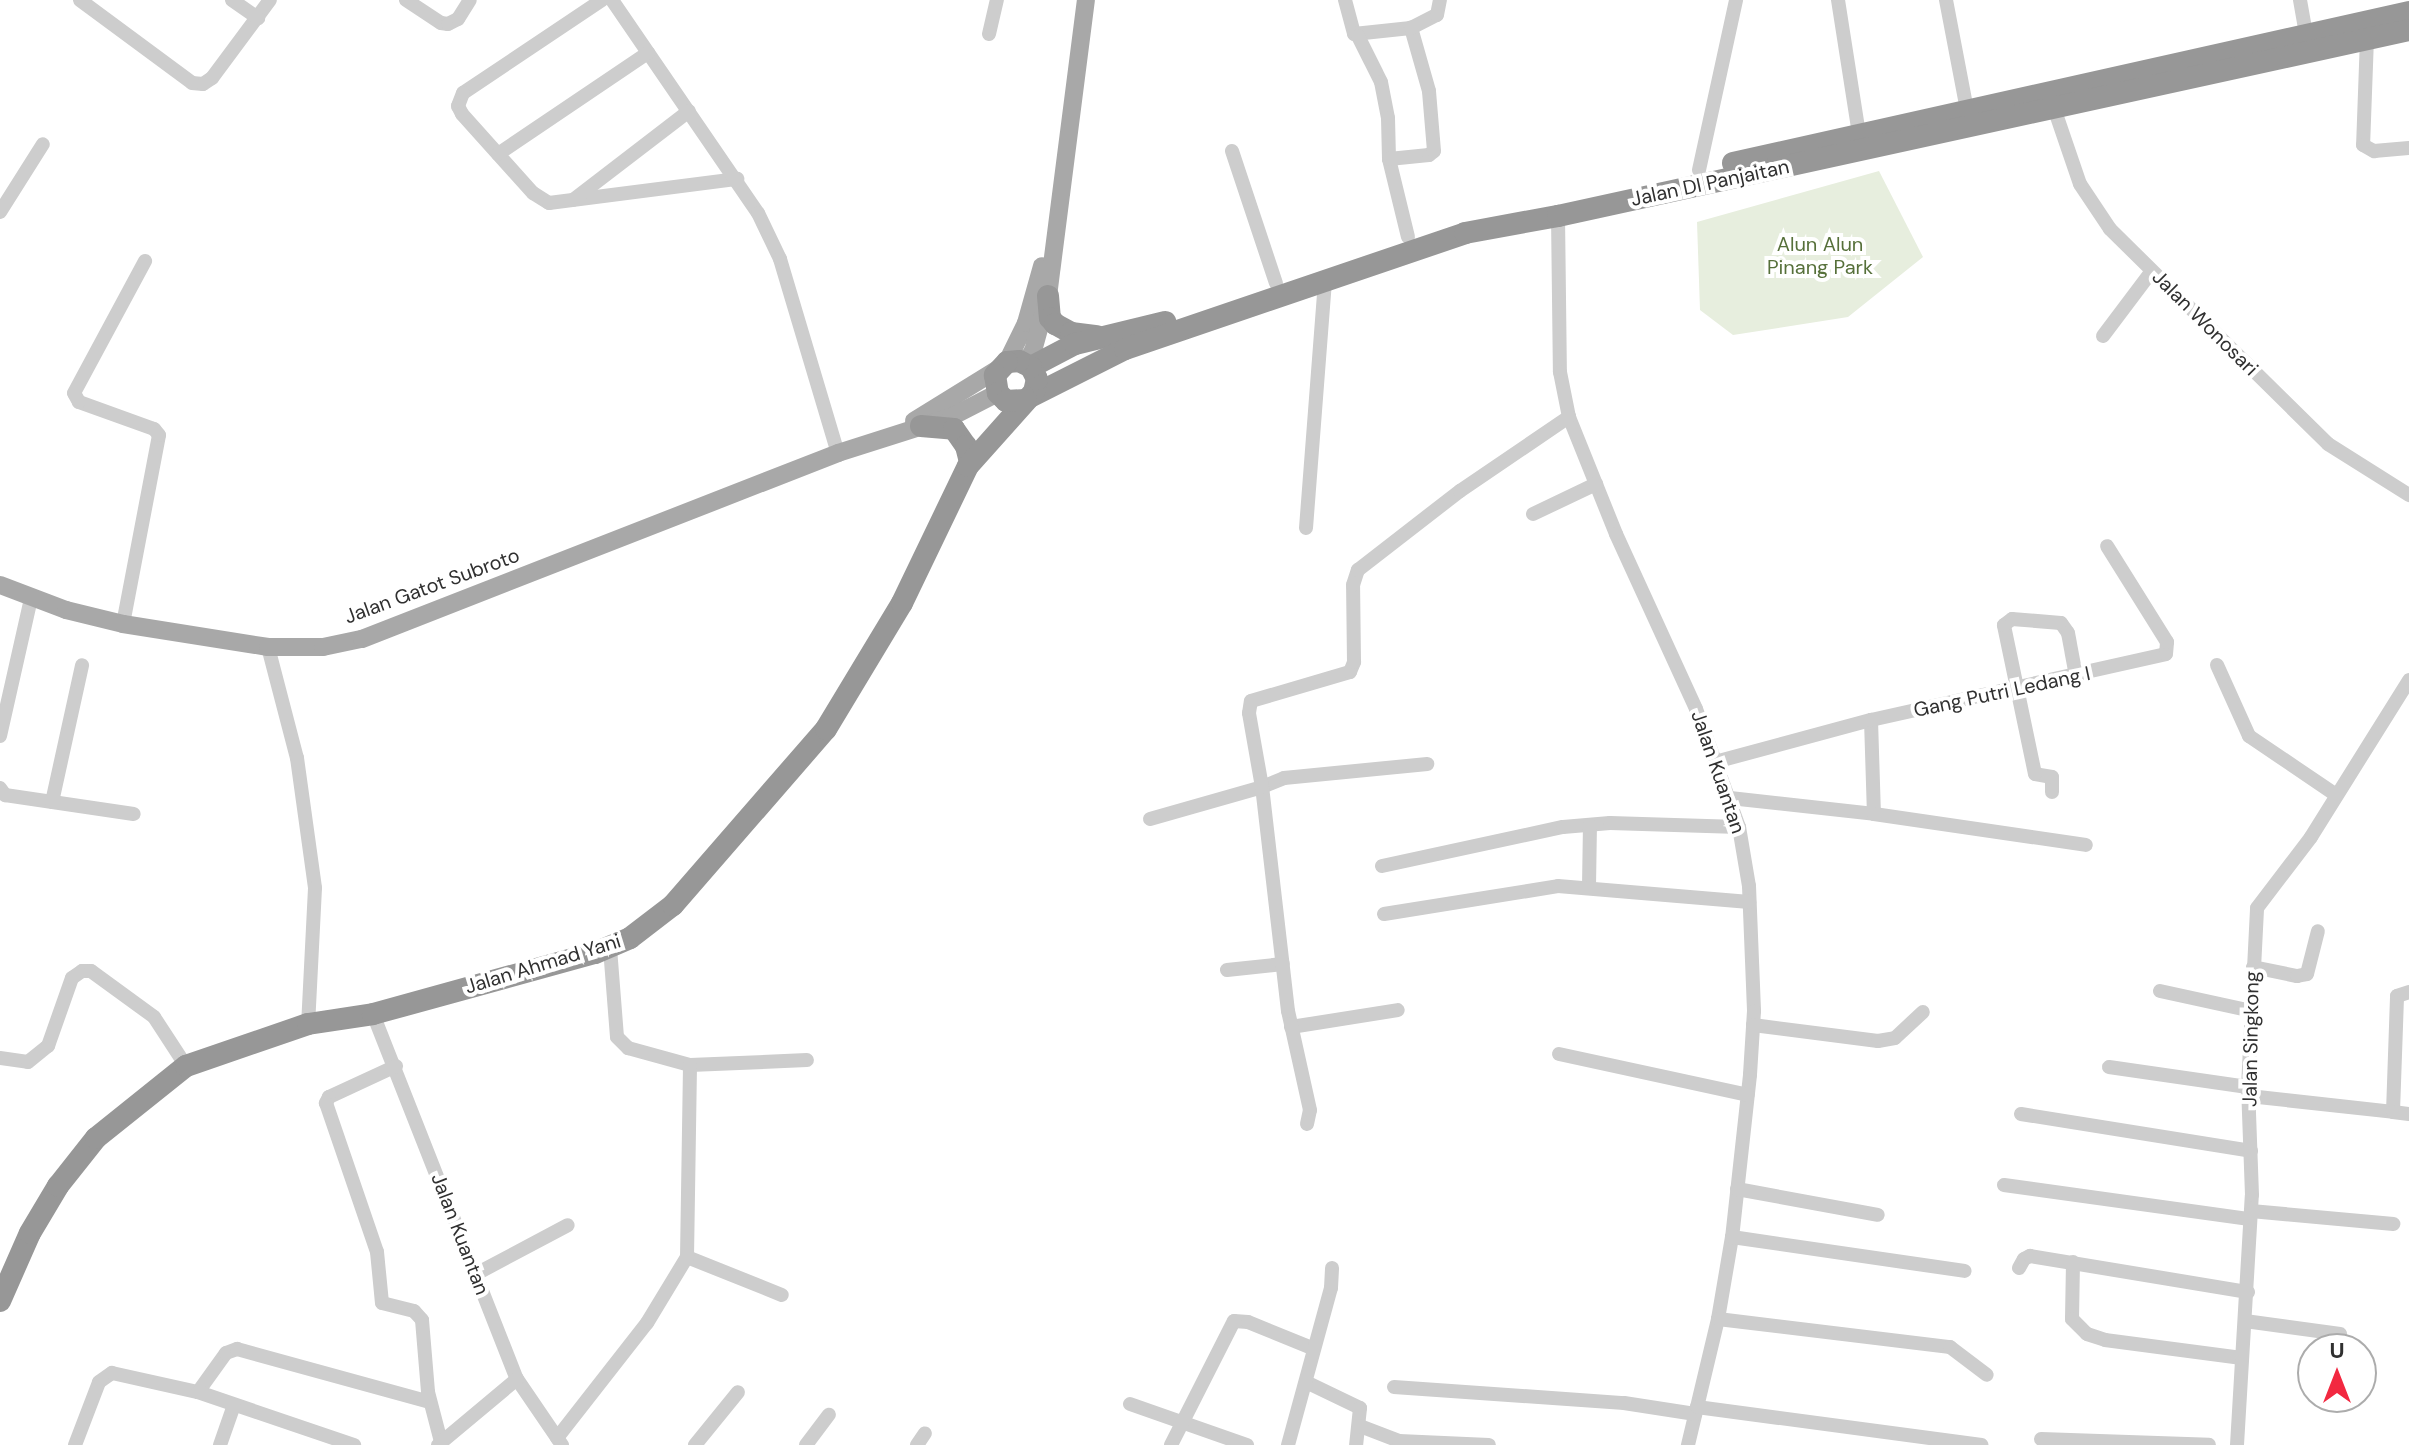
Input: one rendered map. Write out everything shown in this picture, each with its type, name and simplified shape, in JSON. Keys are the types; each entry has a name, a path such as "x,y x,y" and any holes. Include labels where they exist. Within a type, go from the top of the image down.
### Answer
{"highway":[{"name":"Jalan DI Panjaitan","path":"1015,398 1121,342 1174,319 1408,237 2409,12"},
{"name":"Jalan DI Panjaitan","path":"1015,365 1075,344 1121,342 1465,233 1558,216 2409,30"},
{"path":"1048,296 1050,318 1060,328 1121,342"},
{"path":"970,456 1121,342"},
{"path":"970,456 1015,398 1037,379 1015,365 994,381 1015,398"},
{"path":"1002,429 1015,398"},
{"path":"951,417 966,425 970,456"},
{"path":"921,426 954,429 970,456"},
{"name":"Jalan Ahmad Yani","path":"0,1301 30,1233 58,1186 96,1138 186,1066 308,1024 373,1014 610,948 650,925 673,905 826,729 902,603 970,456"}],"main road":[{"path":"864,444 1015,365 1033,351 1048,296 1083,0"},
{"path":"1015,365 1059,206"},
{"path":"864,444 1015,398"},
{"name":"Jalan Gatot Subroto","path":"0,585 31,598 123,624 268,647 323,647 362,639 864,444"}],"street":[{"path":"80,0 192,83 203,84 212,78 270,0"},
{"path":"232,0 258,18"},
{"path":"406,0 441,23 448,24 458,19 470,0"},
{"path":"602,0 463,93 458,106 462,114 542,200 557,204 737,179"},
{"path":"612,0 758,213 780,259 838,453"},
{"path":"989,34 997,0"},
{"path":"1345,0 1350,31 1358,36 1381,82 1388,118 1389,159 1408,237"},
{"path":"1358,36 1411,28 1437,15 1440,0"},
{"path":"1699,170 1736,0"},
{"path":"1838,0 1859,134"},
{"path":"1946,0 1967,110"},
{"path":"2300,0 2306,34"},
{"path":"1389,159 1429,155 1435,147 1429,91 1411,28"},
{"path":"2367,38 2363,145 2374,151 2409,148"},
{"path":"498,154 648,53"},
{"name":"Jalan Wonosari","path":"2054,108 2086,194 2110,229 2328,444 2409,495"},
{"path":"573,200 689,111"},
{"path":"0,212 43,144"},
{"path":"1232,151 1276,283"},
{"name":"Jalan Kuantan","path":"1558,216 1560,372 1569,417 1696,709 1730,798 1739,827 1749,902 1753,1025 1748,1095 1732,1237 1718,1319 1688,1445"},
{"path":"123,624 159,435 154,429 79,402 74,393 145,261"},
{"path":"2103,336 2152,271"},
{"path":"1306,528 1325,279"},
{"path":"1307,1124 1310,1110 1291,1027 1262,787 1249,713 1251,701 1339,677 1352,669 1353,585 1358,570 1460,491 1569,417"},
{"path":"1533,514 1596,484"},
{"name":"Gang Putri Ledang I","path":"1715,762 1871,720 2159,657 2168,651 2167,642 2107,546"},
{"path":"0,736 31,598"},
{"path":"2052,792 2052,777 2035,774 2003,629 2012,619 2061,623 2068,633 2076,676"},
{"path":"268,647 297,758 315,888 308,1024"},
{"path":"52,802 82,665"},
{"path":"2217,665 2249,736 2336,795"},
{"name":"Jalan Singkong","path":"2237,1445 2248,1292 2251,1151 2248,1092 2257,908 2311,837 2409,680"},
{"path":"1871,720 1874,814"},
{"path":"1150,819 1296,776 1427,764"},
{"path":"0,788 5,795 134,814"},
{"path":"1730,798 1874,814 2086,845"},
{"path":"1382,866 1590,825 1739,827"},
{"path":"1589,887 1590,825"},
{"path":"1384,914 1530,889 1589,887 1749,902"},
{"path":"2253,967 2297,976 2307,974 2318,931"},
{"path":"610,948 621,1043 645,1055 690,1065 807,1060"},
{"path":"1227,970 1283,964"},
{"path":"0,1058 28,1062 48,1046 57,1028 72,978 82,971 91,971 154,1017 186,1066"},
{"path":"2160,991 2252,1011"},
{"path":"2393,1112 2397,996 2409,992"},
{"path":"1291,1027 1398,1010"},
{"path":"1753,1025 1878,1041 1895,1038 1923,1012"},
{"name":"Jalan Kuantan","path":"373,1014 517,1379 560,1442"},
{"path":"1559,1054 1748,1095"},
{"path":"560,1442 647,1323 687,1257 690,1065"},
{"path":"396,1066 329,1097 326,1103 377,1252 382,1303 414,1311 422,1320 430,1402 440,1444 517,1379"},
{"path":"2109,1067 2248,1092 2409,1114"},
{"path":"2021,1114 2251,1151"},
{"path":"2004,1185 2250,1215 2393,1224"},
{"path":"1737,1189 1878,1215"},
{"path":"474,1275 568,1225"},
{"path":"1732,1237 1965,1271"},
{"path":"687,1257 782,1295"},
{"path":"2019,1268 2026,1257 2248,1292"},
{"path":"2073,1262 2072,1319 2095,1338 2242,1358"},
{"path":"1288,1445 1331,1288 1332,1268"},
{"path":"1718,1319 1950,1347 1987,1375"},
{"path":"1171,1445 1185,1424 1234,1321 1248,1322 1314,1349"},
{"path":"2245,1321 2333,1333"},
{"path":"198,1392 226,1353 237,1349 430,1402"},
{"path":"75,1445 104,1375 112,1373 198,1392 354,1445"},
{"path":"1306,1382 1356,1403 1360,1408 1356,1445"},
{"path":"1394,1387 1624,1403 1981,1445"},
{"path":"695,1445 738,1392"},
{"path":"1130,1404 1247,1445"},
{"path":"220,1445 234,1405"},
{"path":"806,1445 829,1415"},
{"path":"1360,1426 1393,1440 1489,1445"},
{"path":"2041,1439 2209,1445"}],"green space":[{"name":"Alun Alun Pinang Park","path":"1879,171 1923,257 1848,317 1733,335 1700,310 1697,222"}]}
